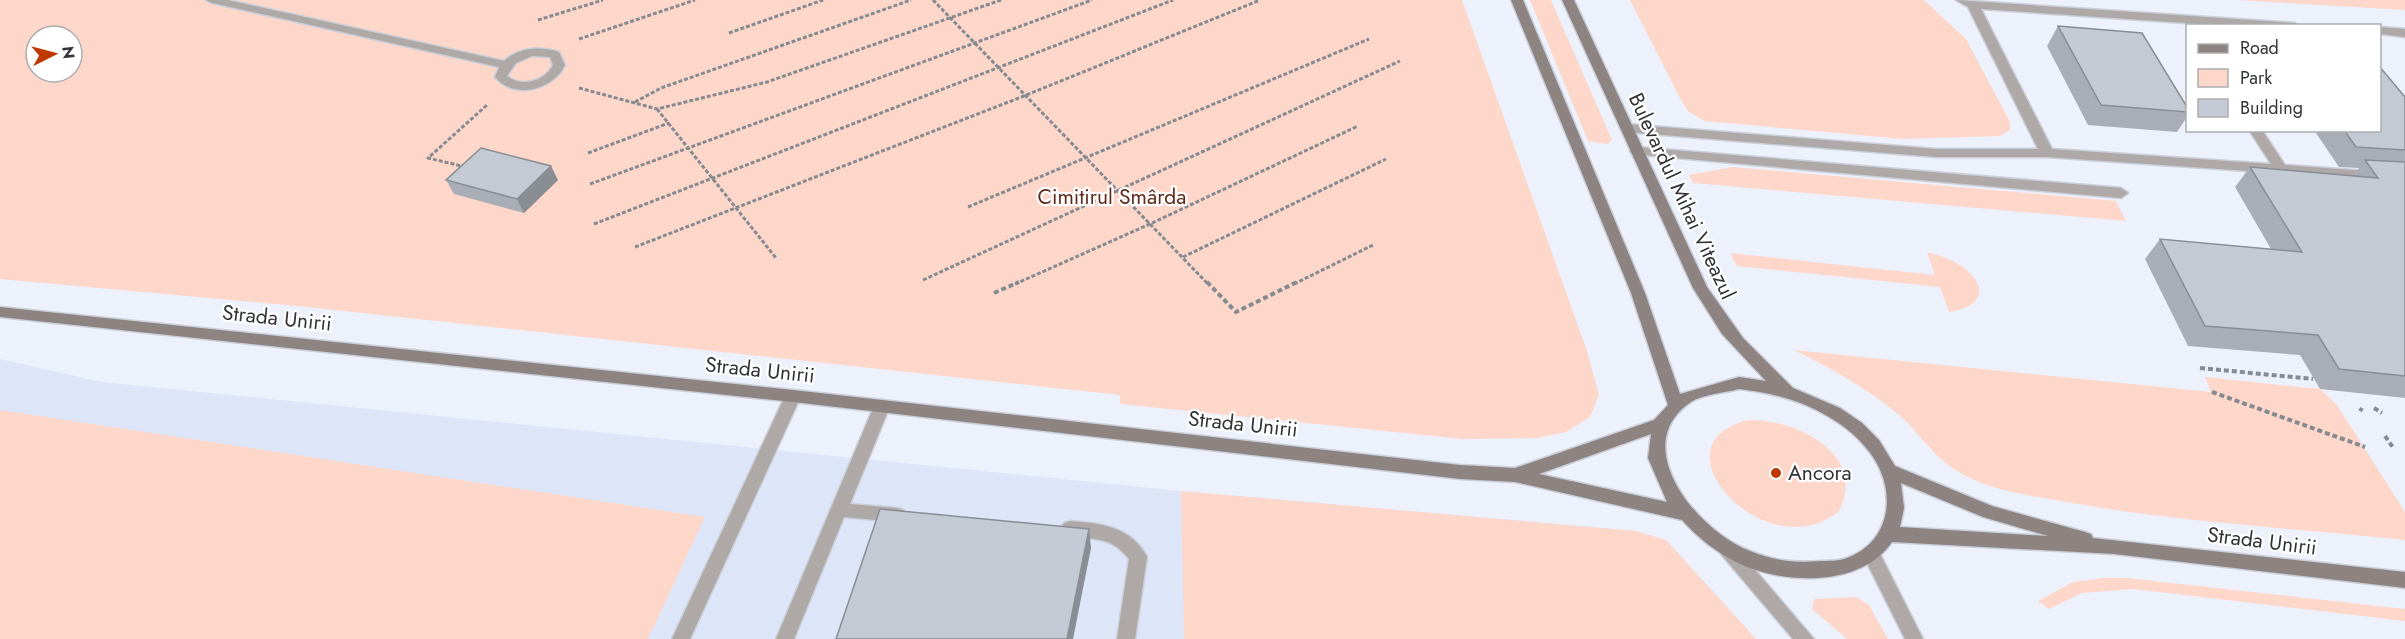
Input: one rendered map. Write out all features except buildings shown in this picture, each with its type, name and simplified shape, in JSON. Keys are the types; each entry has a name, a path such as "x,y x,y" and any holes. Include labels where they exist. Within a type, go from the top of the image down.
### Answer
{"main road":[{"path":"1517,0 1641,301 1676,405"},
{"name":"Bulevardul Mihai Viteazul","path":"1568,0 1700,288 1718,319 1758,366 1787,390"},
{"name":"Strada Unirii","path":"0,312 793,396 1460,472 1515,475 1683,513"},
{"path":"1755,384 1787,390 1819,403 1848,421 1871,444 1888,470 1893,483 1896,510 1888,534 1871,554 1846,566 1805,571 1760,563 1725,547 1695,526 1683,513 1665,487 1660,474 1656,448 1662,424 1676,405 1697,392 1724,385 1755,384"},
{"name":"Strada Unirii","path":"1515,475 1662,424"},
{"name":"Strada Unirii","path":"1888,470 1989,512 2114,547"},
{"name":"Strada Unirii","path":"1888,534 2114,547 2405,580"}],"street":[{"path":"212,0 506,65"},
{"path":"2107,0 2115,14"},
{"path":"1968,3 2047,153"},
{"path":"1968,3 2115,14 2186,22 2238,24"},
{"path":"2381,31 2405,33"},
{"path":"539,52 555,56 559,62 559,69 546,79 528,85 510,84 501,77 506,65 521,56 539,52"},
{"path":"1626,128 1936,153 2047,153 2405,178"},
{"path":"2257,132 2281,170"},
{"path":"1637,151 2121,193"},
{"path":"681,639 793,396"},
{"path":"785,639 882,406"},
{"path":"840,510 910,516"},
{"path":"1050,527 1108,531 1127,541 1138,557 1125,639"},
{"path":"1725,547 1804,639"},
{"path":"1871,554 1914,639"}],"path":[{"path":"539,52 695,0"},
{"path":"729,33 824,0"},
{"path":"635,102 661,88 911,0"},
{"path":"933,0 973,44 1236,312 1373,245"},
{"path":"546,79 657,109 767,82 1001,0"},
{"path":"590,184 1092,0"},
{"path":"594,224 1173,0"},
{"path":"635,247 1024,96 1260,0"},
{"path":"968,207 1369,39"},
{"path":"923,280 1400,62"},
{"path":"472,169 428,158 510,84"},
{"path":"657,109 776,258"},
{"path":"588,153 669,123"},
{"path":"994,293 1150,224 1358,126"},
{"path":"1183,257 1386,159"},
{"path":"2200,368 2313,379"},
{"path":"2212,392 2365,447"},
{"path":"2374,408 2382,413"},
{"path":"2385,436 2394,449"}],"shaded area":[{"path":"0,359 102,382 1181,491 1636,531 1666,540 1756,639 0,639"}],"green space":[{"name":"Cimitirul Smârda","path":"0,0 1462,0 1587,351 1599,395 1590,417 1566,432 1537,438 1462,439 1120,404 1120,395 297,306 0,279"},
{"path":"1530,0 1551,0 1612,140 1607,144 1588,141"},
{"path":"1630,0 1924,0 1966,39 2010,122 2010,130 2000,136 1903,139 1704,121 1688,111 1681,100"},
{"path":"2237,0 2405,0 2405,10"},
{"path":"1732,167 2116,201 2126,221 1693,183 1689,175"},
{"path":"1927,252 1954,262 1968,271 1979,286 1976,300 1961,309 1949,312 1940,287 1737,266 1730,253 1935,275"},
{"path":"1794,350 2211,392 2205,377 2320,389 2337,405 2405,512 2405,540 2150,515 1996,488 1969,478 1948,465 1933,452 1906,421 1886,405 1848,379"},
{"path":"0,410 705,517 648,639 0,639"},
{"path":"1749,420 1768,421 1806,433 1836,457 1844,473 1845,491 1839,511 1810,525 1780,525 1752,515 1729,497 1714,475 1710,452 1721,433"},
{"path":"1181,491 1636,531 1666,540 1756,639 1184,639"},
{"path":"2127,578 2405,609 2405,621 2133,589 2082,593 2049,609 2038,601 2073,582"},
{"path":"1856,597 1869,605 1888,639 1847,639 1812,609 1814,599"}],"place":[{"name":"Ancora","path":"1776,473"}]}
